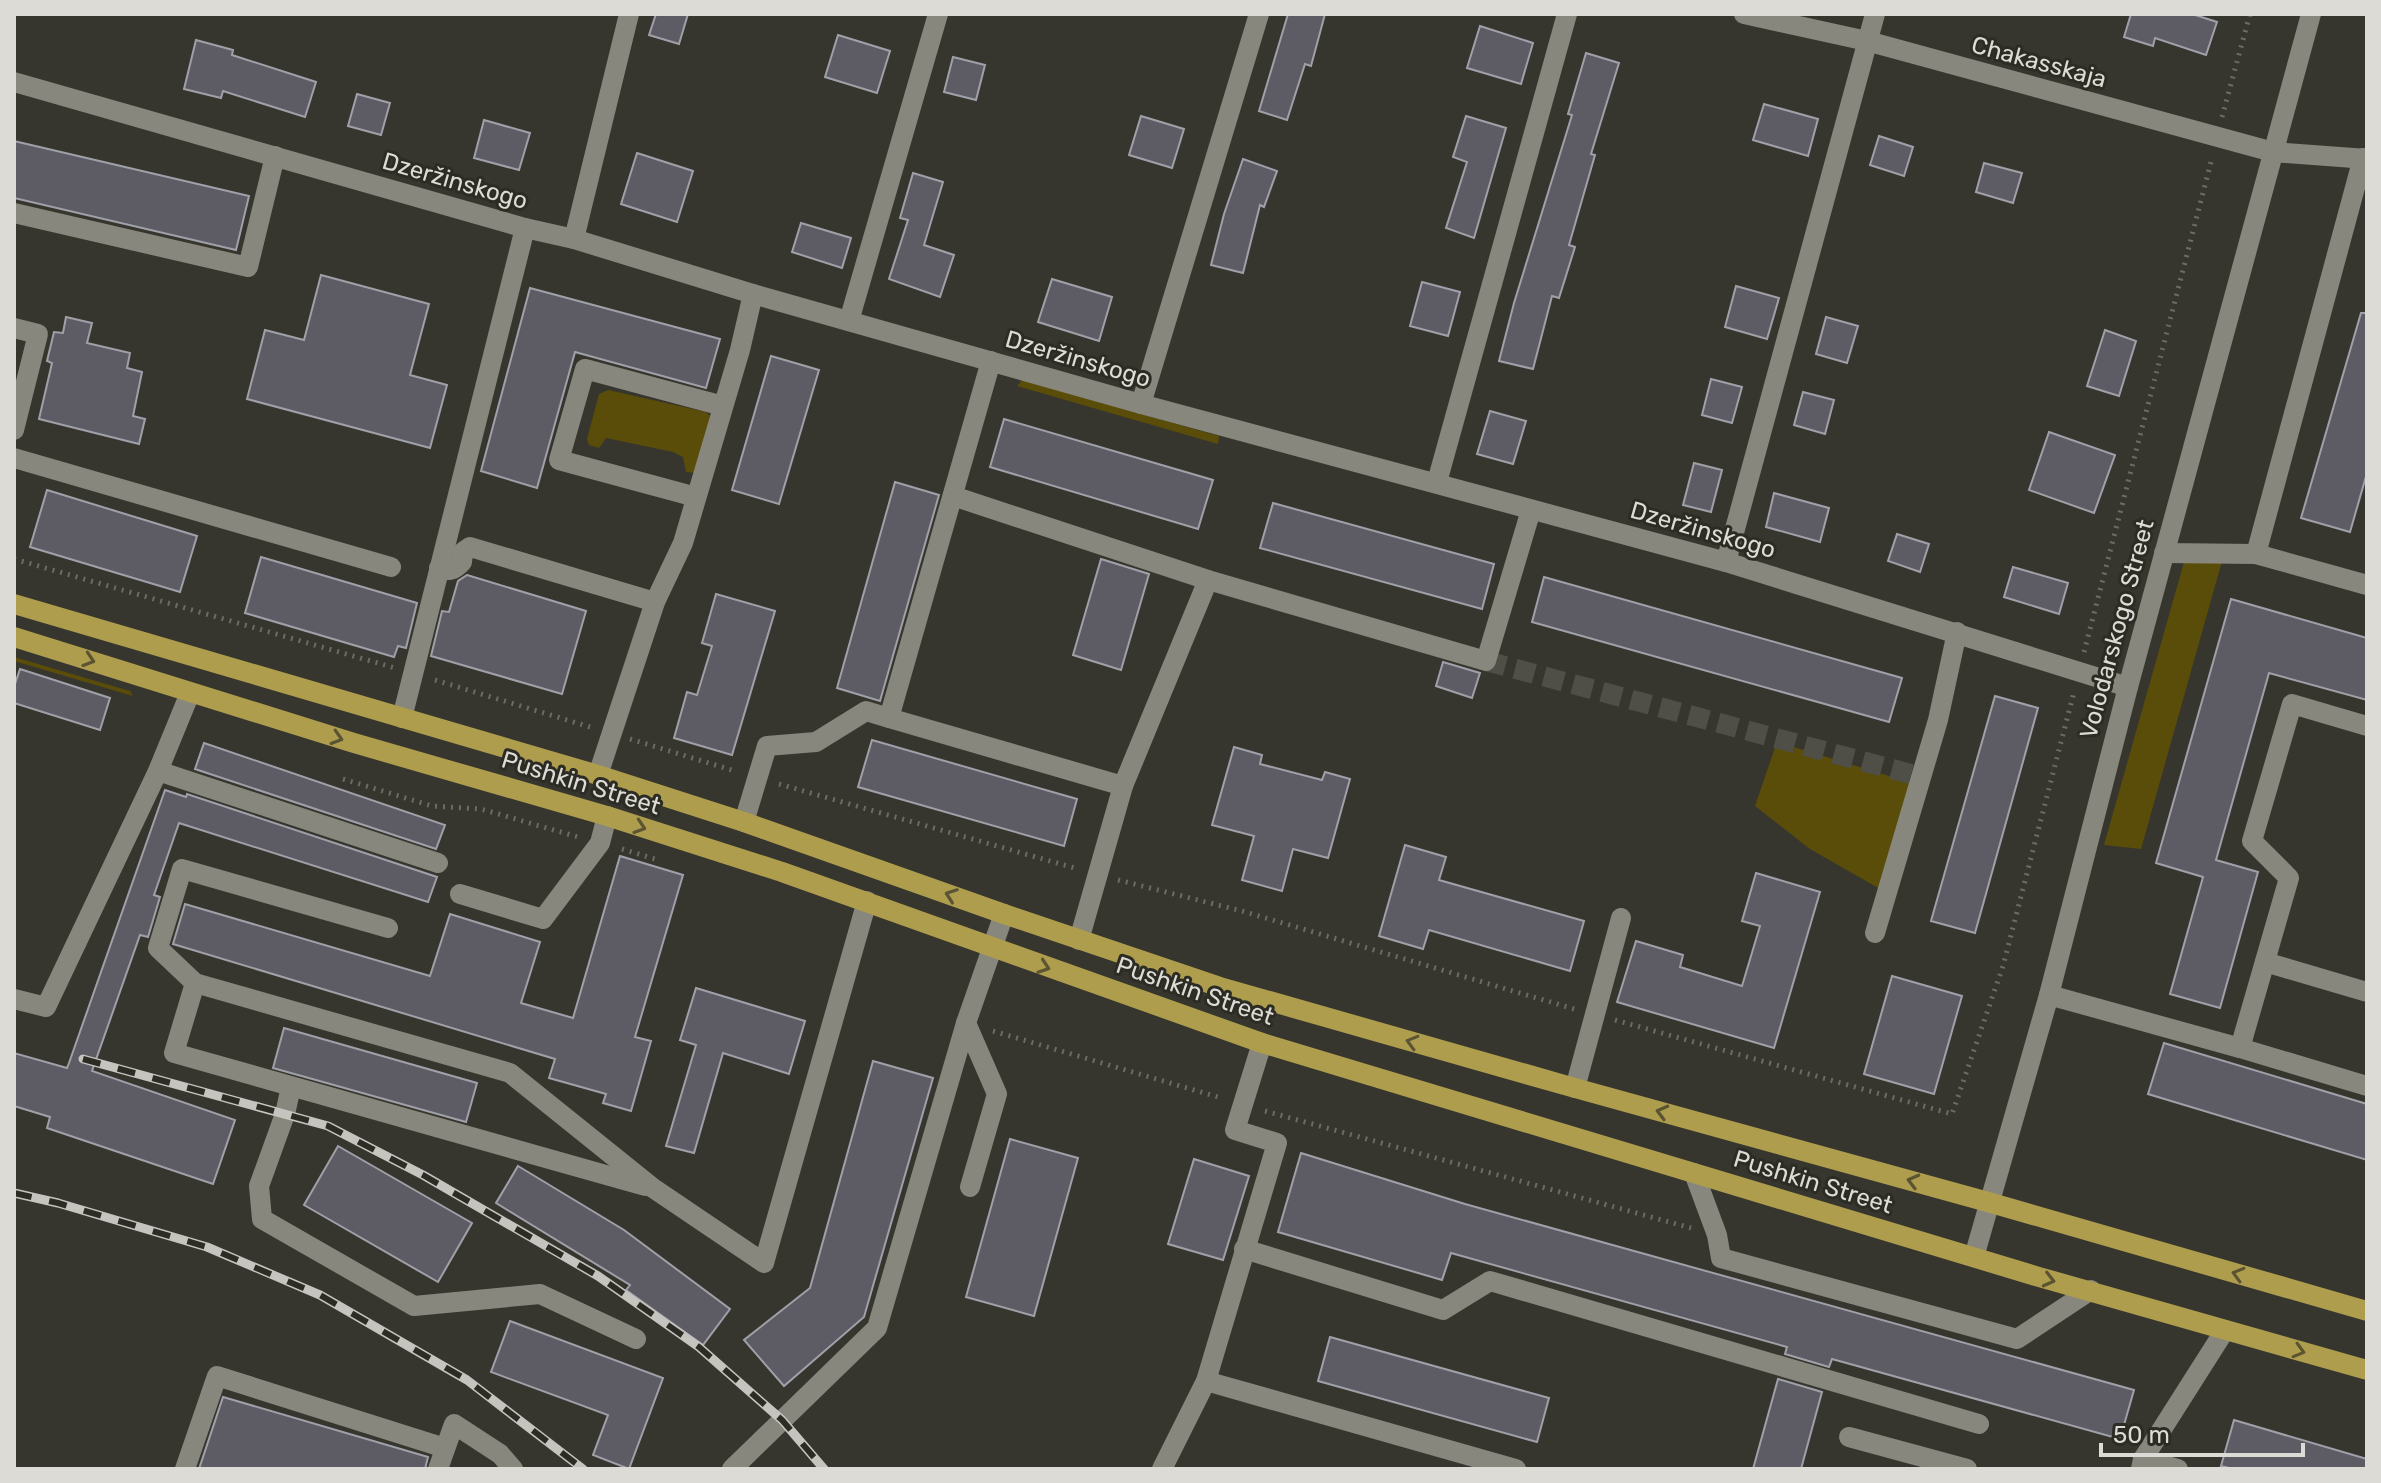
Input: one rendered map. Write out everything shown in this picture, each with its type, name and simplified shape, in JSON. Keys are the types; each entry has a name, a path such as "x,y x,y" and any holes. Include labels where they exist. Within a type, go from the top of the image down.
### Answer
{"main road":[{"name":"Pushkin Street","path":"14,604 598,775 744,822 1220,987 2367,1311"},
{"name":"Pushkin Street","path":"14,637 190,693 607,816 867,901 993,949 1262,1043 1974,1257 2367,1370"}],"street":[{"path":"574,239 629,14"},
{"path":"849,321 938,14"},
{"path":"1141,404 1259,14"},
{"path":"1437,482 1567,14"},
{"name":"Chakasskaja","path":"1744,14 1867,41 2273,152 2365,158"},
{"path":"1726,562 1875,14"},
{"name":"Volodarskogo Street","path":"1974,1257 2049,995 2128,687 2311,14"},
{"name":"Dzeržinskogo","path":"14,82 525,228 574,239 753,294 1141,404 1726,562 2128,687"},
{"path":"14,213 248,267 275,156"},
{"path":"2256,554 2365,158"},
{"path":"402,718 525,228"},
{"path":"598,775 655,602 683,543 753,294"},
{"path":"14,328 38,334 14,430"},
{"path":"889,718 991,361"},
{"path":"696,497 559,460 585,369 723,406"},
{"path":"14,458 391,567"},
{"path":"953,496 1208,580 1486,661 1531,510"},
{"path":"439,568 447,571 457,567 462,562 463,552 470,547 655,602"},
{"path":"2164,553 2256,554 2367,585"},
{"path":"1079,940 1123,786 1208,580"},
{"path":"1875,933 1938,720 1957,632"},
{"path":"14,999 46,1007 158,771 190,693"},
{"path":"2240,1048 2289,878 2252,841 2292,704 2367,726"},
{"path":"744,822 767,746 816,742 866,711 1123,786"},
{"path":"158,771 438,863"},
{"path":"460,894 543,919 600,843 607,816"},
{"path":"388,928 182,869 158,948 195,983 510,1073 653,1188 764,1263 867,901"},
{"path":"732,1469 877,1328 966,1023 1004,914"},
{"path":"1575,1088 1621,918"},
{"path":"2265,962 2367,992"},
{"path":"195,983 174,1053 653,1188"},
{"path":"2049,995 2367,1086"},
{"path":"966,1023 997,1094 970,1187"},
{"path":"1162,1469 1206,1381 1277,1143 1235,1130 1262,1043"},
{"path":"291,1087 285,1114 259,1186 262,1219 414,1306 540,1294 636,1339"},
{"path":"1694,1173 1717,1235 1721,1258 2017,1339 2091,1290"},
{"path":"1244,1249 1443,1310 1490,1281 1979,1424"},
{"path":"2178,1469 2142,1464 2225,1330"},
{"path":"185,1469 217,1376 445,1448"},
{"path":"1206,1381 1516,1469"},
{"path":"438,1469 454,1424 500,1454 513,1469"},
{"path":"1849,1437 1967,1469"}],"path":[{"path":"14,559 413,673 756,778 1096,874 1242,911 1594,1015 1952,1114 2003,966 2250,14"},
{"path":"343,779 432,806 481,809 661,860"},
{"path":"966,1023 1242,1104 1717,1235"}],"shaded area":[{"path":"1022,380 1219,436 1218,444 1017,386"},
{"path":"608,390 706,412 711,417 696,473 686,472 683,457 673,452 606,438 599,448 589,445 587,439 599,394"},
{"path":"2222,561 2141,849 2104,845 2184,562"},
{"path":"14,657 130,691 133,696 14,661"},
{"path":"1777,742 1919,785 1887,893 1810,849 1755,806"}],"building":[{"path":"656,14 688,14 679,44 649,35"},
{"path":"1288,14 1325,14 1311,66 1305,64 1287,120 1259,111"},
{"path":"2131,14 2192,14 2217,22 2206,55 2155,38 2153,46 2124,37"},
{"path":"1480,26 1533,43 1521,84 1467,68"},
{"path":"838,35 890,51 877,93 825,77"},
{"path":"196,40 233,50 232,55 316,82 305,117 223,91 221,98 184,89"},
{"path":"1586,53 1619,63 1591,154 1595,155 1569,245 1575,247 1559,298 1552,296 1533,369 1499,361 1572,115 1568,114"},
{"path":"953,57 985,65 976,100 944,92"},
{"path":"357,94 390,103 381,135 348,126"},
{"path":"1764,104 1818,119 1808,156 1753,140"},
{"path":"1141,116 1184,129 1172,168 1129,155"},
{"path":"1466,116 1506,128 1474,238 1446,228 1467,162 1453,157"},
{"path":"484,120 530,133 519,170 474,158"},
{"path":"1879,136 1913,147 1904,176 1870,165"},
{"path":"14,141 249,196 236,250 14,198"},
{"path":"637,153 693,171 677,222 621,204"},
{"path":"1243,159 1277,171 1264,207 1260,205 1243,273 1211,265"},
{"path":"1984,163 2022,173 2013,203 1976,192"},
{"path":"913,173 943,182 924,245 954,255 940,297 889,279 908,220 900,218"},
{"path":"801,223 851,238 842,268 792,252"},
{"path":"321,275 429,304 410,375 447,385 430,448 247,399 265,330 304,340"},
{"path":"1052,279 1112,297 1099,341 1038,322"},
{"path":"1422,282 1460,292 1448,336 1410,326"},
{"path":"1736,286 1779,298 1767,339 1725,327"},
{"path":"530,288 720,339 706,388 575,352 537,488 481,471"},
{"path":"2361,313 2367,313 2367,473 2350,532 2301,518"},
{"path":"66,317 92,323 87,343 130,353 127,368 142,372 133,416 145,419 139,444 39,419 52,363 47,361 54,332 63,333"},
{"path":"1826,317 1858,326 1847,363 1816,354"},
{"path":"2105,330 2136,341 2119,396 2087,386"},
{"path":"771,356 819,370 779,504 732,490"},
{"path":"1711,379 1742,387 1732,423 1702,415"},
{"path":"1803,392 1834,400 1825,434 1794,425"},
{"path":"1490,411 1526,421 1513,464 1477,454"},
{"path":"1004,419 1213,480 1198,529 990,467"},
{"path":"2049,432 2115,455 2094,513 2029,490"},
{"path":"1694,463 1722,470 1711,512 1683,505"},
{"path":"895,482 939,495 880,701 837,688"},
{"path":"47,490 197,536 180,592 30,547"},
{"path":"1774,493 1829,508 1820,542 1766,527"},
{"path":"1273,503 1494,564 1482,609 1260,548"},
{"path":"1897,534 1929,544 1920,572 1888,561"},
{"path":"261,557 417,603 406,648 398,646 394,657 245,613"},
{"path":"1101,559 1149,574 1121,670 1073,655"},
{"path":"2013,567 2068,583 2059,614 2004,597"},
{"path":"467,575 586,611 562,694 431,656 442,611 449,612 458,581"},
{"path":"1544,577 1902,678 1889,722 1532,622"},
{"path":"716,594 775,611 732,755 674,738 687,692 697,695 712,646 702,643"},
{"path":"2231,599 2367,638 2367,700 2269,673 2216,860 2258,872 2220,1008 2170,994 2203,877 2156,863"},
{"path":"1443,662 1480,673 1472,698 1436,686"},
{"path":"20,669 110,698 100,730 14,703 14,687"},
{"path":"1995,696 2038,708 1975,933 1931,921"},
{"path":"872,740 1077,799 1064,846 858,787"},
{"path":"204,743 445,825 436,849 195,769"},
{"path":"1234,747 1262,755 1260,764 1322,780 1325,772 1350,779 1328,858 1293,849 1282,891 1242,880 1254,836 1212,825"},
{"path":"165,790 186,797 187,794 437,877 428,902 179,823 154,895 160,897 148,937 140,935 92,1071 235,1120 213,1184 47,1128 50,1117 14,1106 14,1053 67,1068"},
{"path":"1405,845 1446,857 1439,880 1584,921 1570,971 1429,930 1423,949 1379,936"},
{"path":"620,856 683,875 635,1037 651,1041 631,1111 603,1103 606,1094 549,1078 555,1059 173,944 185,904 430,976 450,914 540,942 521,1003 573,1018"},
{"path":"1756,873 1820,892 1774,1048 1617,1002 1636,941 1683,955 1680,967 1742,986 1760,926 1742,921"},
{"path":"1892,976 1962,996 1934,1094 1864,1074"},
{"path":"696,988 805,1021 789,1074 723,1053 694,1153 666,1146 696,1045 680,1040"},
{"path":"284,1028 477,1083 466,1122 273,1068"},
{"path":"2164,1043 2367,1104 2367,1160 2148,1094"},
{"path":"873,1061 933,1078 864,1317 784,1386 744,1340 810,1288"},
{"path":"1010,1139 1078,1158 1034,1316 966,1297"},
{"path":"338,1146 472,1223 438,1282 304,1205"},
{"path":"1301,1153 1465,1204 2134,1390 2120,1439 1832,1359 1829,1367 1785,1354 1787,1347 1451,1253 1442,1280 1278,1232"},
{"path":"1194,1159 1249,1176 1223,1260 1168,1244"},
{"path":"518,1166 624,1230 730,1309 703,1345 626,1290 630,1285 496,1203"},
{"path":"510,1321 663,1378 629,1469 593,1455 608,1415 491,1372"},
{"path":"1330,1337 1549,1398 1537,1442 1318,1381"},
{"path":"1778,1379 1822,1392 1801,1469 1753,1469"},
{"path":"223,1397 428,1457 425,1469 199,1469"},
{"path":"2234,1420 2367,1459 2367,1469 2233,1469 2221,1466"}],"tunnel":[{"path":"1486,661 1922,777"}],"railway":[{"path":"83,1059 328,1126 423,1175 598,1276 699,1347 782,1420 824,1469"},
{"path":"14,1193 207,1247 320,1295 467,1380 583,1469"}]}
